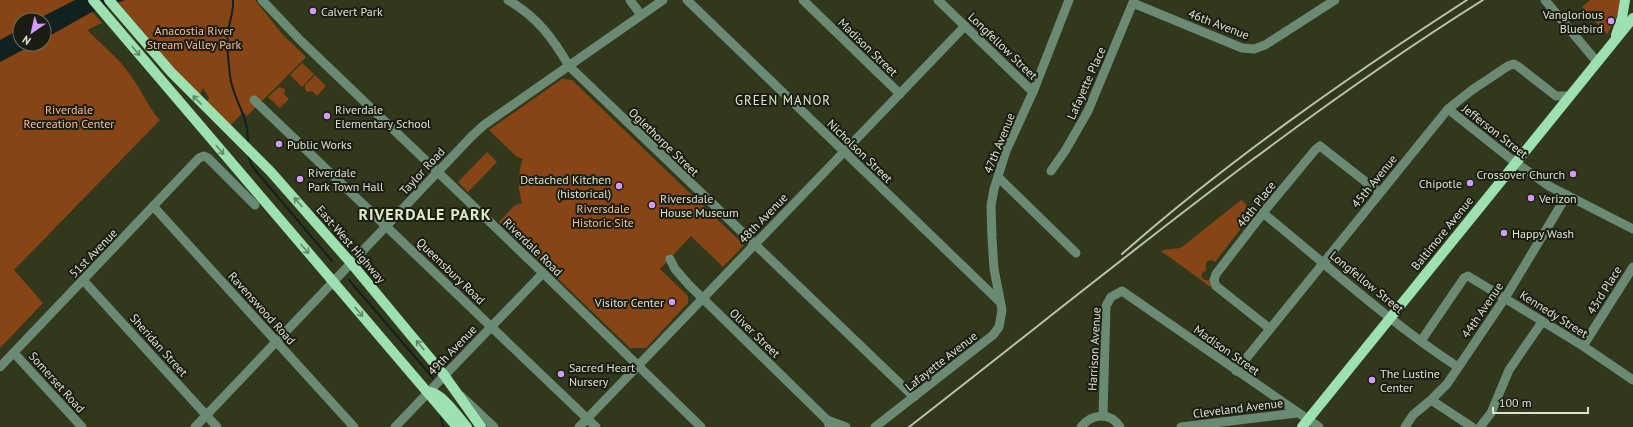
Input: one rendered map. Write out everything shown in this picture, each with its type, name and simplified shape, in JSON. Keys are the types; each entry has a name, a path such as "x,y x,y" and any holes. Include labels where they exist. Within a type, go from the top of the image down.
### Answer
{"main road":[{"path":"93,0 457,427"},
{"name":"East-West Highway","path":"109,0 175,77 270,172 351,263 444,375 481,427"},
{"path":"1612,43 1621,22 1626,0"},
{"name":"Baltimore Avenue","path":"1305,424 1633,18"},
{"path":"428,393 433,392 441,398 467,427"}],"street":[{"name":"Riverdale Road","path":"262,0 300,40 701,427"},
{"name":"Oglethorpe Street","path":"508,0 521,8 540,24 569,66 914,397"},
{"path":"630,0 641,16"},
{"name":"Taylor Road","path":"194,427 484,125 663,0"},
{"name":"Nicholson Street","path":"687,0 1000,302"},
{"name":"Madison Street","path":"803,0 900,94"},
{"name":"Longfellow Street","path":"938,0 1033,92"},
{"name":"47th Avenue","path":"1000,302 994,269 991,219 992,197 1006,151 1033,92 1069,0"},
{"name":"46th Avenue","path":"1133,1 1242,48 1254,49 1265,45 1335,0"},
{"path":"1544,0 1597,62"},
{"name":"Lafayette Place","path":"1051,171 1065,151 1088,111 1133,1"},
{"name":"48th Avenue","path":"579,427 965,26"},
{"name":"45th Avenue","path":"1236,371 1269,328 1448,109 1472,90 1508,66 1514,64 1556,96"},
{"path":"1558,110 1556,96 1569,96"},
{"name":"Queensbury Road","path":"254,100 596,427"},
{"name":"Jefferson Street","path":"1448,109 1549,186 1633,229"},
{"name":"46th Place","path":"1269,328 1216,286 1214,280 1216,274 1263,213 1315,150 1320,146 1380,193"},
{"name":"51st Avenue","path":"0,368 199,158 204,156 208,158 255,205"},
{"path":"998,177 1076,253"},
{"name":"44th Avenue","path":"1405,427 1413,415 1447,384 1505,298 1567,195"},
{"name":"Ravenswood Road","path":"153,206 354,427"},
{"name":"Longfellow Street","path":"1263,213 1391,318 1458,367"},
{"name":"Oliver Street","path":"670,259 680,276 702,299 828,424 846,427"},
{"name":"43rd Place","path":"1583,346 1633,267"},
{"name":"49th Avenue","path":"395,427 543,273"},
{"name":"Kennedy Street","path":"1421,341 1464,278 1468,276 1583,346 1633,380"},
{"name":"Sheridan Street","path":"83,280 217,427"},
{"name":"Madison Street","path":"1122,291 1297,413 1305,424 1319,427"},
{"name":"Harrison Avenue","path":"1103,416 1106,306 1111,297 1122,291"},
{"name":"Lafayette Avenue","path":"875,427 997,331 1002,316 1000,302"},
{"path":"1480,427 1491,413 1509,370 1542,322"},
{"name":"Somerset Road","path":"14,353 82,427"},
{"path":"456,392 472,405 494,427"},
{"path":"1431,400 1472,427"},
{"name":"Cleveland Avenue","path":"1181,427 1297,413"},
{"path":"1081,427 1090,418 1103,416 1111,418 1120,427"}],"green space":[{"name":"Riverdale Recreation Center","path":"0,0 82,0 102,23 89,29 88,31 127,70 160,120 14,270 43,303 0,348"},
{"name":"Anacostia River Stream Valley Park","path":"116,0 255,0 283,35 306,57 247,116 243,112 230,126 206,104 209,98 203,88 199,97"},
{"path":"1590,0 1621,0 1616,19 1607,34 1582,7"},
{"path":"302,63 314,74 302,87 290,75"},
{"path":"315,75 326,86 317,96 312,91 307,92 305,89 305,85"},
{"name":"Riversdale Historic Site","path":"562,79 572,80 744,245 723,267 691,236 660,269 688,296 688,303 646,348 630,348 499,222 514,206 522,203 519,181 523,159 516,156 489,130"},
{"path":"279,87 285,89 284,94 289,99 280,108 268,97"},
{"path":"487,152 497,162 468,192 458,182"},
{"path":"1241,200 1246,204 1249,218 1215,262 1211,260 1206,262 1206,271 1203,272 1201,276 1204,280 1209,280 1212,288 1161,251 1182,247"}],"shaded area":[{"path":"75,0 125,0 90,13 52,34 52,12"},
{"path":"12,33 12,52 19,52 0,62 0,40"}],"waterway":[{"path":"233,0 233,9 227,38 227,49 232,85 244,116 248,132 248,141"},
{"path":"248,155 255,170 332,261"},
{"path":"349,280 433,378"},
{"path":"441,418 443,427"}],"railway":[{"path":"1122,254 1204,185 1290,121 1334,89 1467,0"},
{"path":"909,427 1120,261 1262,152 1408,49 1483,0"}],"place":[{"name":"Calvert Park","path":"313,11"},
{"name":"Vanglorious Bluebird","path":"1611,21"},
{"name":"Riverdale Elementary School","path":"327,116"},
{"name":"Public Works","path":"279,144"},
{"name":"Crossover Church","path":"1573,174"},
{"name":"Riverdale Park Town Hall","path":"300,179"},
{"name":"Chipotle","path":"1470,183"},
{"name":"Detached Kitchen (historical)","path":"619,186"},
{"name":"Verizon","path":"1531,198"},
{"name":"Riversdale House Museum","path":"652,205"},
{"name":"Happy Wash","path":"1504,233"},
{"name":"Visitor Center","path":"672,302"},
{"name":"Sacred Heart Nursery","path":"561,374"},
{"name":"The Lustine Center","path":"1372,380"}],"district":[{"name":"GREEN MANOR","path":"783,100"},
{"name":"RIVERDALE PARK","path":"425,214"}]}
